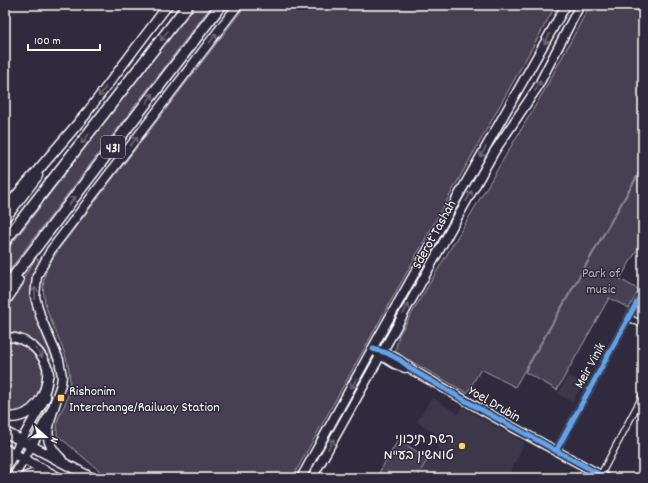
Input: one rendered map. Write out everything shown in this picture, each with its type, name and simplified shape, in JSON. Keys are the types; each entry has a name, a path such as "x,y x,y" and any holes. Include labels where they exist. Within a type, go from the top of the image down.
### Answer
{"highway":[{"name":"431","path":"5,241 188,5"},
{"name":"431","path":"5,288 221,5"},
{"path":"5,301 59,218"}],"main road":[{"path":"5,219 168,5"},
{"path":"78,471 56,454 49,446 49,423 62,376 59,360 41,318 35,297 35,282 39,270 51,250 238,5"},
{"name":"Sderot Tashah","path":"301,478 566,5"},
{"name":"Sderot Tashah","path":"312,478 494,152 537,88 580,5"},
{"path":"5,209 86,114"},
{"path":"369,374 383,363 396,361 392,354 395,329"},
{"path":"5,337 17,338 28,342 34,347 44,359 48,369 49,382 45,398 5,469"},
{"name":"Yoel Drubin","path":"373,348 602,477"},
{"path":"5,417 15,418 30,410 38,403 47,386 48,369"},
{"path":"13,478 56,400"},
{"path":"5,432 92,478"},
{"path":"5,449 59,478"},
{"path":"23,478 36,473 52,478"}],"street":[{"name":"Meir Vinik","path":"556,451 643,292"},
{"path":"629,318 643,325"},
{"path":"602,477 643,395"}],"shaded area":[{"path":"568,375 583,383 573,402 558,394"},
{"path":"432,397 458,414 462,407 525,443 507,478 417,478 442,438 417,422"}],"green space":[{"path":"193,5 212,5 5,276 5,253"},
{"path":"246,5 556,5 292,478 108,478 57,435 58,418 66,402 70,384 70,375 66,357 46,307 44,282 47,268 58,250"},
{"path":"590,5 643,5 643,165 515,387 481,369 467,393 395,352 399,335 544,91"},
{"name":"Park of music","path":"643,167 643,240 620,279 639,290 629,308 609,298 557,390 525,372"},
{"path":"36,258 40,261 33,278 32,298 37,318 54,355 48,362 43,352 5,334 5,307"},
{"path":"643,297 643,322 632,316"},
{"path":"5,341 22,344 34,353 41,365 42,379 39,393 32,405 20,412 5,413"},
{"path":"398,440 428,458 417,478 376,478"}],"cycle path":[{"path":"556,451 643,291"},
{"path":"373,349 387,353 400,360 414,371 473,405 606,478"}],"place":[{"name":"Rishonim Interchange/Railway Station","path":"61,398"},
{"name":"רשת תיכוני טומשין בע\"מ","path":"462,446"}]}
